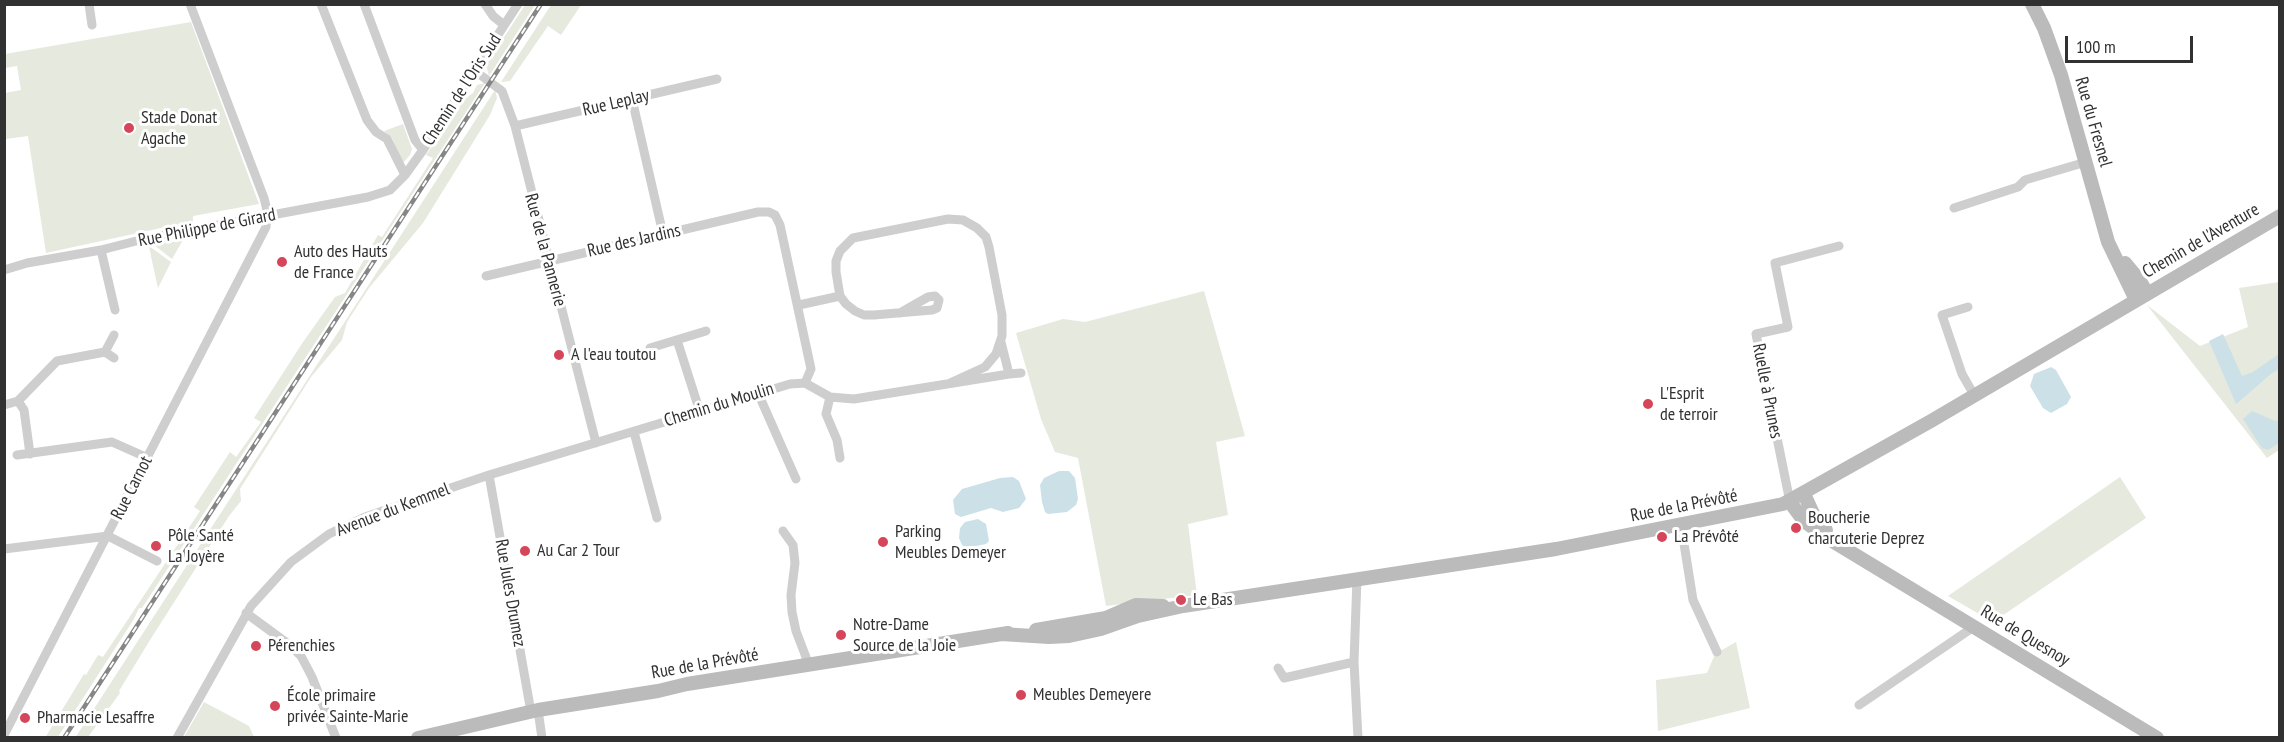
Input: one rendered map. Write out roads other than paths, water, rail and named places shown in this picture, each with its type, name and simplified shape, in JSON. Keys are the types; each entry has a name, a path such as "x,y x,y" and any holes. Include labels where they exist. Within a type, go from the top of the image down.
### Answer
{"street":[{"path":"88,4 92,25"},
{"path":"190,4 264,198 267,216"},
{"path":"321,4 367,120 371,128 387,139 392,146 405,175"},
{"path":"364,4 415,140 423,150"},
{"path":"485,4 493,16 504,25"},
{"name":"Chemin de l'Oris Sud","path":"405,175 518,4"},
{"name":"Rue du Fresnel","path":"2032,4 2048,38 2061,75 2104,229 2113,251 2141,297"},
{"name":"Rue de la Pannerie","path":"475,71 502,91 515,126 596,443"},
{"name":"Rue Leplay","path":"515,126 717,79"},
{"path":"632,99 663,234"},
{"path":"1954,208 2018,188 2025,180 2086,162"},
{"name":"Rue Philippe de Girard","path":"4,270 36,261 101,250 144,239 381,194 390,190 405,175"},
{"name":"Rue des Jardins","path":"486,276 758,212 772,213 779,221 799,305"},
{"name":"Rue Carnot","path":"4,735 260,241 266,227 267,216"},
{"name":"Chemin de l'Aventure","path":"2141,297 2280,216"},
{"path":"900,313 864,315 851,308 840,296 836,272 836,261 840,251 853,238 948,219 963,220 977,228 988,242 1002,315 1001,342 1009,374"},
{"path":"247,220 257,227 260,241"},
{"name":"Ruelle à Prunes","path":"1790,502 1756,334 1788,327 1775,263 1839,246"},
{"path":"101,250 115,310"},
{"path":"840,296 799,305 811,361 811,369 805,383 830,397 854,399 1021,373"},
{"name":"Rue de la Prévôté","path":"418,738 535,711 808,664 1104,619 1136,605 1183,606 1357,578 1382,577 1544,551 1790,502 2141,297"},
{"path":"1968,307 1942,315 1962,374 1974,395"},
{"path":"650,348 706,331"},
{"path":"105,352 114,335"},
{"path":"677,340 700,412"},
{"path":"950,383 985,367 996,354 1001,342"},
{"path":"4,405 18,401 57,361 105,352 114,358"},
{"name":"Chemin du Moulin","path":"634,432 795,382 805,383"},
{"path":"758,393 796,479"},
{"path":"830,397 826,414 837,440 840,458"},
{"path":"18,401 24,410 30,454"},
{"path":"634,432 657,518"},
{"name":"Avenue du Kemmel","path":"177,738 246,614 266,588 291,562 329,534 365,517 489,475 634,432"},
{"path":"17,455 112,442 148,458"},
{"name":"Rue Jules Drumez","path":"489,475 542,738"},
{"name":"Rue de Quesnoy","path":"1804,494 1819,523 1874,564"},
{"name":"Rue de Quesnoy","path":"1790,502 1810,527 2157,738"},
{"path":"1681,525 1693,600 1717,652"},
{"path":"783,531 793,545 795,563 791,595 792,612 808,664"},
{"path":"4,549 108,536 157,561"},
{"path":"1357,578 1354,662 1358,738"},
{"path":"246,614 301,656 312,677 336,738"},
{"path":"1859,705 1975,626"},
{"path":"1278,668 1284,678 1354,662"}],"railway":[{"path":"64,738 541,4"}],"place":[{"name":"Stade Donat Agache","path":"129,128"},
{"name":"Auto des Hauts de France","path":"282,262"},
{"name":"A l'eau toutou","path":"559,355"},
{"name":"L'Esprit de terroir","path":"1648,404"},
{"name":"Boucherie charcuterie Deprez","path":"1796,528"},
{"name":"La Prévôté","path":"1662,537"},
{"name":"Parking Meubles Demeyer","path":"883,542"},
{"name":"Pôle Santé La Joyère","path":"156,546"},
{"name":"Au Car 2 Tour","path":"525,551"},
{"name":"Le Bas","path":"1181,600"},
{"name":"Notre-Dame Source de la Joie","path":"841,635"},
{"name":"Pérenchies","path":"256,646"},
{"name":"Meubles Demeyere","path":"1021,695"},
{"name":"École primaire privée Sainte-Marie","path":"275,706"},
{"name":"Pharmacie Lesaffre","path":"25,718"}]}
